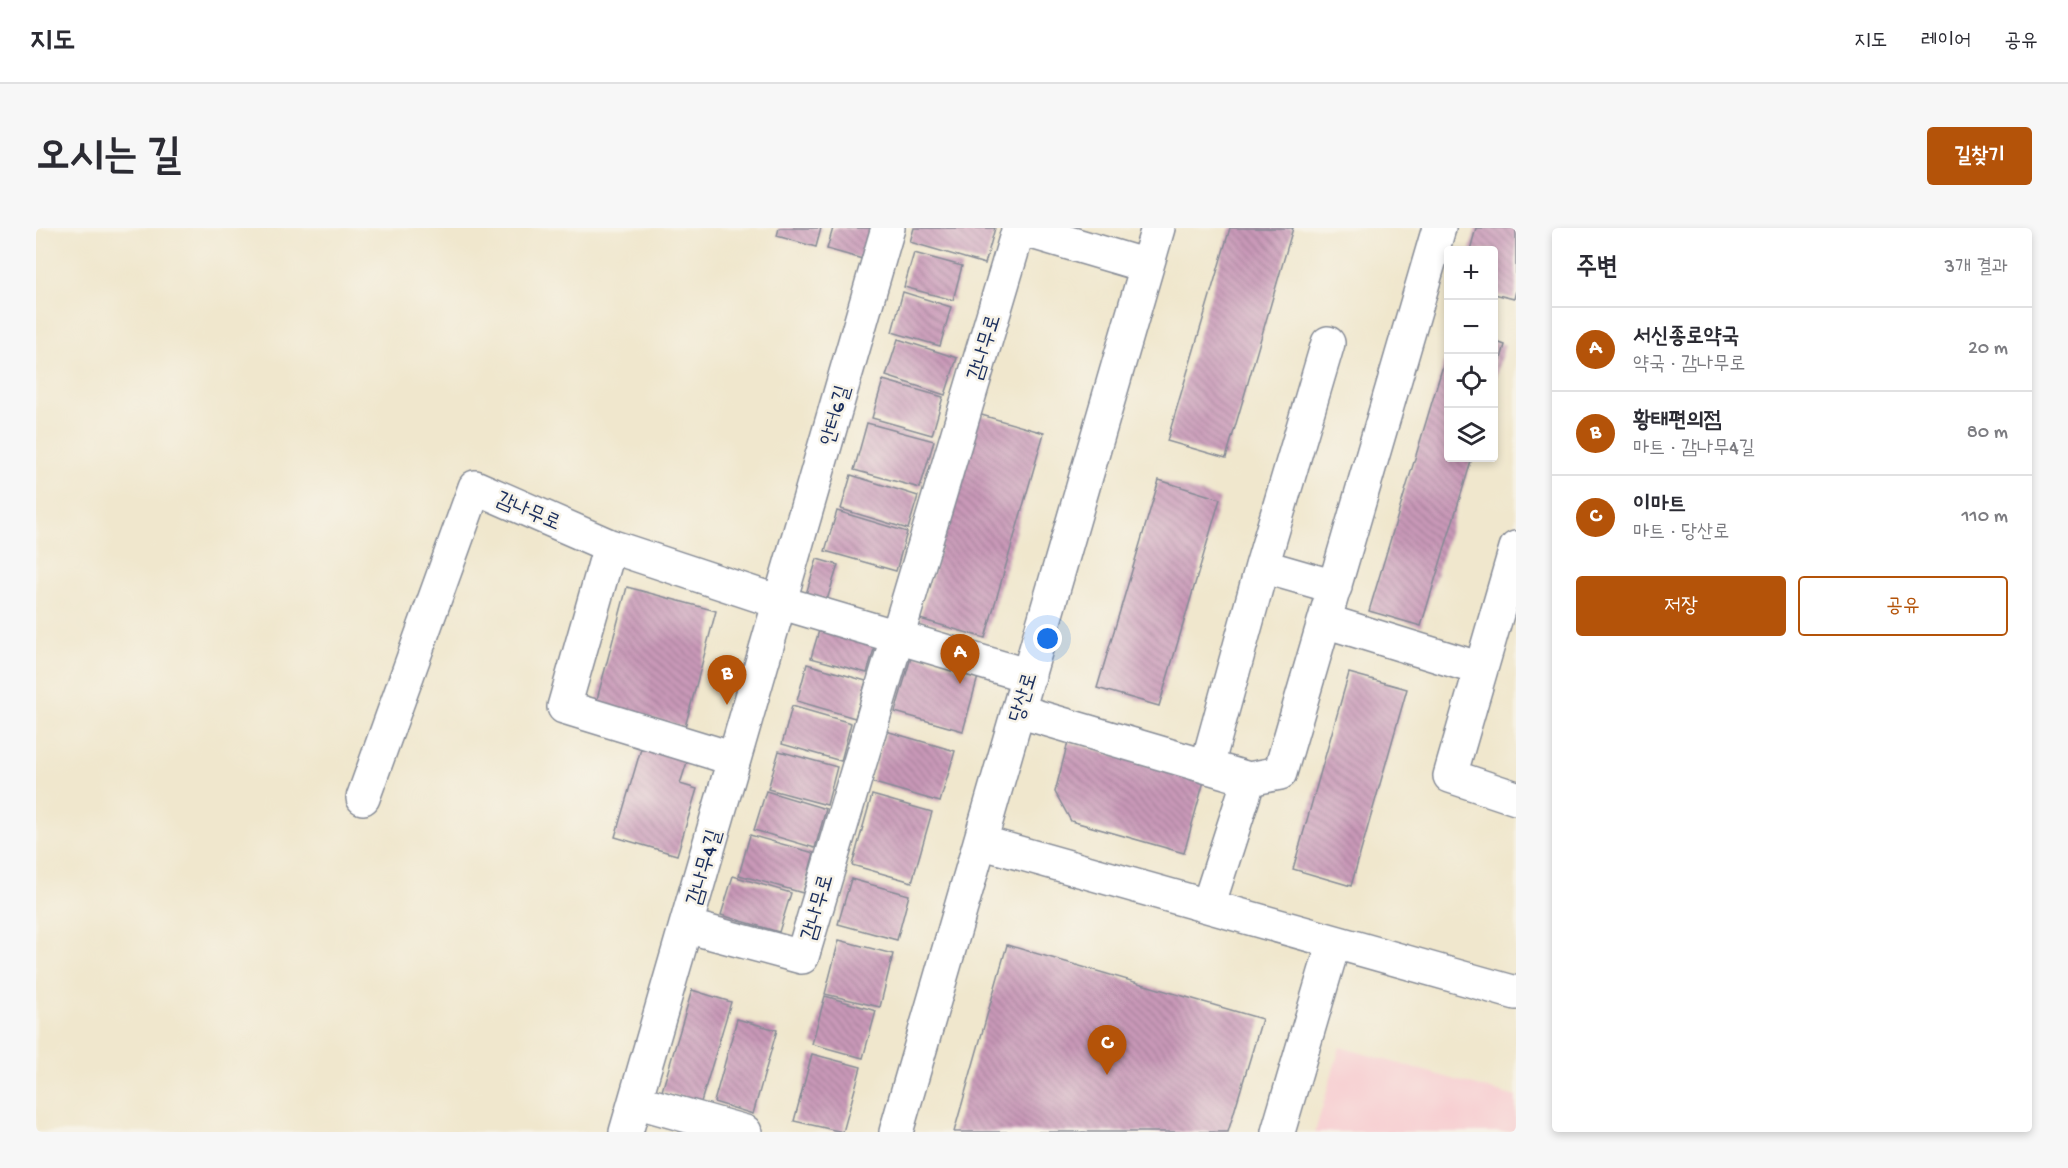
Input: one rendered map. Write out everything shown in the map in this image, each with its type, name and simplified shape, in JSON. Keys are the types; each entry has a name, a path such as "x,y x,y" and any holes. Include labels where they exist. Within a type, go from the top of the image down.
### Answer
{"street":[{"name":"안터6길","path":"779,602 888,228"},
{"name":"감나무로","path":"686,926 802,957 1019,228"},
{"path":"1019,228 1147,266"},
{"name":"당산로","path":"896,1132 1158,228"},
{"path":"1018,711 1249,779 1280,773 1439,228"},
{"path":"1207,766 1262,566 1328,343"},
{"name":"감나무로","path":"363,798 475,487 610,546 779,602 1029,676"},
{"path":"610,546 564,707 734,759"},
{"path":"1516,548 1450,776 1516,798"},
{"path":"1262,566 1335,587"},
{"name":"감나무4길","path":"626,1132 779,602"},
{"path":"1325,621 1481,669"},
{"path":"1208,906 1249,779"},
{"path":"980,842 1516,993"},
{"path":"1278,1132 1334,942"},
{"path":"635,1101 745,1132"}],"shaded area":[{"path":"1340,1047 1516,1097 1516,1132 1315,1132"}],"building":[{"path":"779,228 821,228 816,247 777,236"},
{"path":"833,228 875,228 866,260 827,249"},
{"path":"914,228 995,228 985,264 910,242"},
{"path":"1230,228 1293,228 1226,458 1167,441"},
{"path":"1476,228 1516,228 1514,299 1498,295 1498,246 1471,246"},
{"path":"914,253 962,266 953,300 904,287"},
{"path":"903,292 951,307 940,346 892,332"},
{"path":"898,339 957,358 945,395 886,376"},
{"path":"1498,342 1505,345 1498,369"},
{"path":"1444,362 1444,462 1471,462 1421,626 1369,611"},
{"path":"883,380 943,397 932,435 872,418"},
{"path":"978,414 1044,433 985,638 920,619"},
{"path":"867,423 934,441 920,488 854,470"},
{"path":"851,475 918,496 908,529 841,509"},
{"path":"1159,480 1220,499 1159,706 1097,688"},
{"path":"837,511 907,532 896,571 825,551"},
{"path":"817,559 838,565 827,600 806,594"},
{"path":"627,587 716,611 685,727 596,703"},
{"path":"820,627 876,642 867,673 811,658"},
{"path":"912,654 979,673 963,731 895,712"},
{"path":"807,664 866,681 855,718 797,701"},
{"path":"1349,673 1407,689 1351,886 1293,869"},
{"path":"792,706 851,723 841,761 782,744"},
{"path":"886,731 955,751 940,802 871,782"},
{"path":"643,742 689,756 680,784 697,789 677,855 615,837"},
{"path":"1068,742 1204,781 1184,853 1071,821 1055,792"},
{"path":"779,751 837,767 827,805 768,789"},
{"path":"766,791 826,809 815,848 754,830"},
{"path":"872,795 932,812 912,882 852,865"},
{"path":"750,835 814,853 803,893 739,875"},
{"path":"733,876 791,893 779,932 721,915"},
{"path":"851,879 909,895 897,940 838,924"},
{"path":"839,940 893,954 880,1007 825,994"},
{"path":"1007,945 1262,1019 1228,1132 954,1132"},
{"path":"692,990 731,1002 701,1102 662,1091"},
{"path":"825,996 876,1011 863,1058 812,1044"},
{"path":"737,1019 777,1030 753,1114 714,1102"},
{"path":"812,1054 861,1067 843,1132 794,1121"}],"place":[{"name":"서신종로약국","path":"960,684"},
{"name":"황태편의점","path":"727,705"},
{"name":"이마트","path":"1107,1075"}]}
